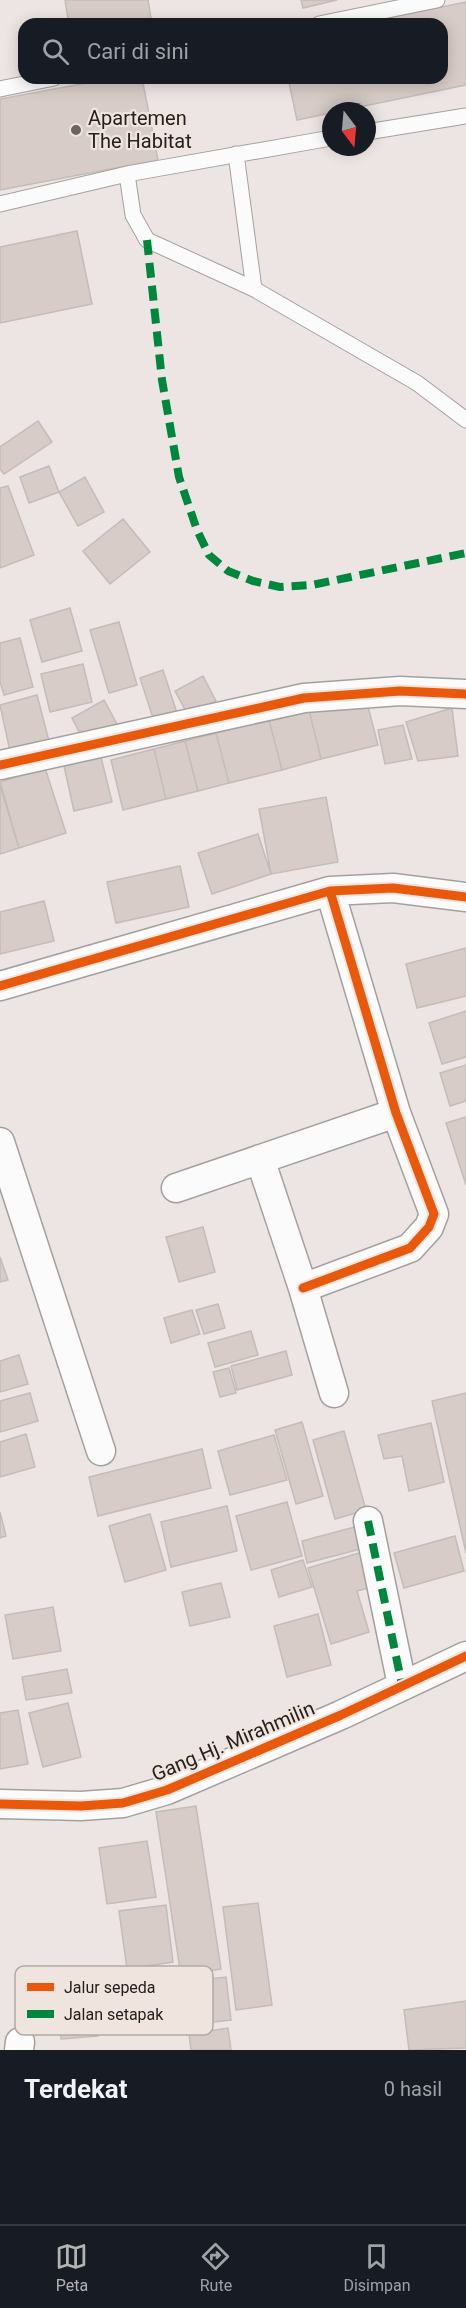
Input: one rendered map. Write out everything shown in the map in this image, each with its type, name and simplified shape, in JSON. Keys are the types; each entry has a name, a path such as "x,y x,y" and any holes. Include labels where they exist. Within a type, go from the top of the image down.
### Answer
{"street":[{"path":"0,765 304,698 400,691 466,694"},
{"path":"0,986 330,891 393,888 466,897"},
{"path":"303,1288 410,1248 419,1241 429,1227 434,1214 396,1113 330,891"},
{"path":"176,1188 396,1113"},
{"path":"0,1142 101,1451"},
{"path":"261,1159 334,1393"},
{"path":"368,1521 402,1685"},
{"name":"Gang Hj. Mirahmilin","path":"0,1804 81,1806 123,1803 167,1790 341,1715 466,1656"}],"lane":[{"path":"348,18 437,0"},
{"path":"0,89 25,84"},
{"path":"376,131 466,116"},
{"path":"0,204 127,174 322,140"},
{"path":"236,154 254,289"},
{"path":"127,174 133,215 147,240 254,289 417,383 466,420"}],"building":[{"path":"65,0 148,0 151,18 68,18"},
{"path":"301,0 337,0 303,8"},
{"path":"466,2 466,85 376,104 322,102 322,115 297,120 289,84 448,84 448,18 388,18"},
{"name":"Apartemen The Habitat","path":"81,84 143,84 158,160 0,190 0,99"},
{"path":"77,231 92,304 0,323 0,247"},
{"path":"38,421 52,442 4,474 0,469 0,447"},
{"path":"49,466 59,492 29,503 20,477"},
{"path":"85,477 104,512 78,526 59,492"},
{"path":"8,486 34,555 0,568 0,488"},
{"path":"123,519 150,552 110,584 83,551"},
{"path":"70,608 82,651 42,662 30,620"},
{"path":"119,622 137,685 109,693 90,630"},
{"path":"20,638 33,687 4,695 0,682 0,643"},
{"path":"83,664 92,702 50,712 41,674"},
{"path":"163,670 177,713 154,721 140,678"},
{"path":"203,676 216,701 188,715 175,691"},
{"path":"37,695 49,741 10,751 0,705"},
{"path":"365,695 378,745 321,759 309,710"},
{"path":"104,700 117,724 84,741 72,718"},
{"path":"452,708 458,756 418,761 406,722"},
{"path":"309,710 321,759 282,770 269,720"},
{"path":"269,720 282,770 229,783 216,733"},
{"path":"403,725 412,759 385,764 378,730"},
{"path":"216,733 229,783 198,791 185,741"},
{"path":"185,741 198,791 166,799 154,749"},
{"path":"154,749 166,799 123,810 111,760"},
{"path":"101,757 112,802 74,811 64,766"},
{"path":"45,768 66,833 19,848 0,782"},
{"path":"0,785 19,848 0,854"},
{"path":"326,797 338,862 271,874 259,809"},
{"path":"258,834 271,874 212,894 198,853"},
{"path":"180,866 189,907 116,923 107,882"},
{"path":"44,901 54,941 0,954 0,912"},
{"path":"466,948 466,996 417,1008 406,964"},
{"path":"466,1011 466,1057 442,1064 429,1023"},
{"path":"466,1065 466,1101 450,1106 440,1073"},
{"path":"466,1117 466,1185 446,1123"},
{"path":"203,1227 215,1272 179,1282 166,1237"},
{"path":"0,1257 8,1280 0,1282"},
{"path":"218,1304 225,1328 204,1334 196,1310"},
{"path":"192,1310 200,1334 171,1343 164,1318"},
{"path":"251,1331 258,1355 215,1367 208,1343"},
{"path":"286,1351 292,1375 237,1390 231,1366"},
{"path":"19,1355 28,1384 0,1392 0,1361"},
{"path":"229,1368 236,1393 220,1397 213,1372"},
{"path":"30,1393 38,1421 0,1432 0,1401"},
{"path":"466,1393 466,1553 432,1401"},
{"path":"302,1422 323,1496 296,1504 275,1430"},
{"path":"431,1423 444,1482 409,1491 402,1456 384,1459 378,1435"},
{"path":"344,1431 366,1510 335,1519 313,1440"},
{"path":"26,1434 35,1467 0,1477 0,1442"},
{"path":"274,1435 287,1480 230,1495 218,1451"},
{"path":"202,1449 211,1488 98,1516 89,1477"},
{"path":"287,1502 302,1556 251,1570 236,1516"},
{"path":"227,1506 237,1551 171,1567 161,1522"},
{"path":"0,1512 6,1536 0,1538"},
{"path":"150,1514 166,1570 125,1582 109,1526"},
{"path":"362,1525 368,1547 307,1563 302,1541"},
{"path":"455,1536 464,1571 404,1588 394,1553"},
{"path":"366,1551 376,1586 357,1591 369,1632 331,1644 308,1568"},
{"path":"303,1560 312,1587 279,1597 271,1570"},
{"path":"221,1583 230,1617 190,1626 182,1592"},
{"path":"53,1607 61,1651 13,1659 5,1615"},
{"path":"318,1614 331,1665 287,1677 274,1626"},
{"path":"67,1669 72,1693 26,1700 22,1677"},
{"path":"68,1703 81,1757 43,1767 29,1713"},
{"path":"18,1710 28,1764 0,1769 0,1713"},
{"path":"196,1806 221,1969 213,1970 213,1966 179,1966 156,1812"},
{"path":"147,1841 156,1897 107,1904 99,1848"},
{"path":"258,1903 272,2005 236,2010 223,1907"},
{"path":"166,1905 173,1962 127,1966 119,1911"},
{"path":"226,1977 231,2020 213,2022 213,1979"},
{"path":"466,2001 466,2048 409,2050 404,2010"},
{"path":"228,2028 231,2050 191,2050 189,2035 213,2035 213,2030"},
{"path":"61,2035 98,2035 98,2036 61,2039"}],"marked path":[{"path":"147,240 162,380 179,477 197,530 209,555 228,571 253,581 280,587 312,585 466,553"},
{"path":"368,1521 402,1685"}],"cycle path":[{"path":"0,765 304,698 400,691 466,694"},
{"path":"0,986 330,891 393,888 466,897"},
{"path":"303,1288 410,1248 429,1227 434,1214 396,1113 330,891"},
{"path":"0,1804 81,1806 123,1803 167,1790 341,1715 466,1656"}],"place":[{"name":"Apartemen The Habitat","path":"76,130"}]}
